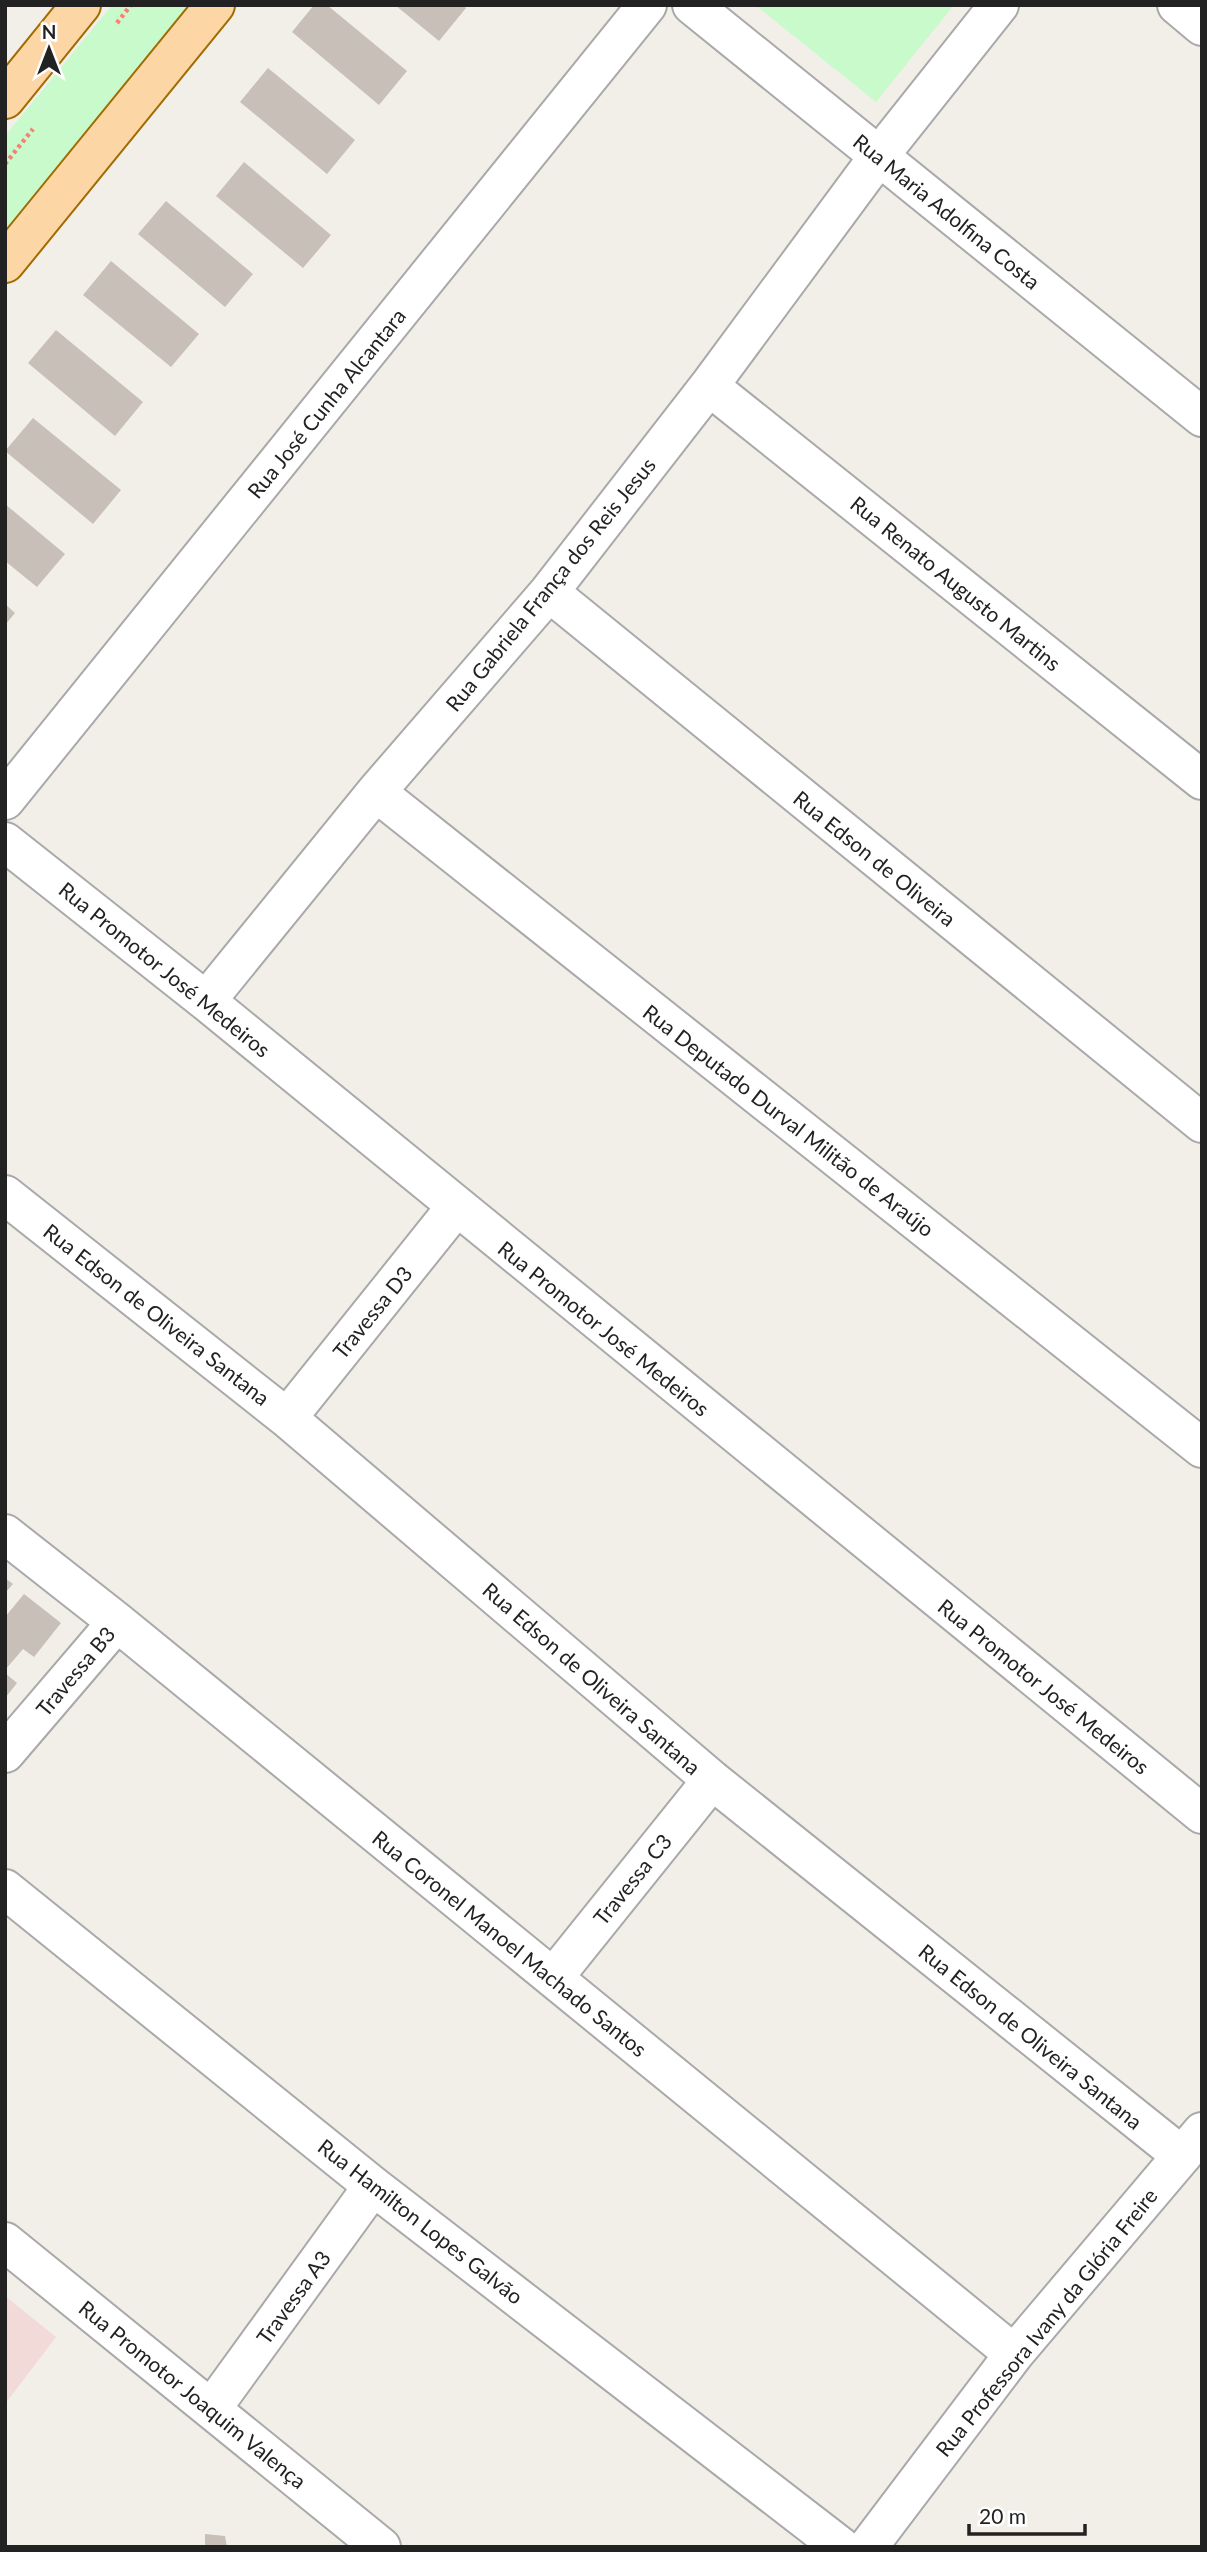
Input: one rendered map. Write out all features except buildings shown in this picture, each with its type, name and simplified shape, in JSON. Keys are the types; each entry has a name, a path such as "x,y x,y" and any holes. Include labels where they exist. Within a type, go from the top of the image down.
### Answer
{"main road":[{"path":"5,99 81,5"},
{"path":"5,263 215,5"}],"street":[{"name":"Rua José Cunha Alcantara","path":"5,800 647,5"},
{"name":"Rua Maria Adolfina Costa","path":"692,5 1202,417"},
{"name":"Rua Gabriela França dos Reis Jesus","path":"206,1001 376,792 549,592 709,387 879,156 999,5"},
{"path":"1177,5 1202,26"},
{"name":"Rua Renato Augusto Martins","path":"709,387 1202,780"},
{"name":"Rua Edson de Oliveira","path":"549,592 1202,1123"},
{"name":"Rua Deputado Durval Militão de Araújo","path":"376,792 1202,1448"},
{"name":"Rua Promotor José Medeiros","path":"5,842 206,1001 1202,1814"},
{"name":"Rua Edson de Oliveira Santana","path":"5,1195 287,1418 712,1780 1192,2144"},
{"name":"Travessa D3","path":"287,1418 456,1207"},
{"name":"Rua Coronel Manoel Machado Santos","path":"5,1534 117,1622 1014,2354"},
{"name":"Travessa B3","path":"5,1754 117,1622"},
{"name":"Travessa C3","path":"553,1978 712,1780"},
{"name":"Rua Hamilton Lopes Galvão","path":"5,1889 373,2186 841,2547"},
{"name":"Rua Professora Ivany da Glória Freire","path":"868,2547 1014,2354 1192,2144"},
{"name":"Travessa A3","path":"212,2408 373,2186"},
{"name":"Rua Promotor Joaquim Valença","path":"5,2242 381,2547"}],"shaded area":[{"path":"5,2296 56,2337 5,2404"}],"green space":[{"path":"112,5 191,5 5,236 5,136"},
{"path":"755,5 954,5 876,102"}]}
